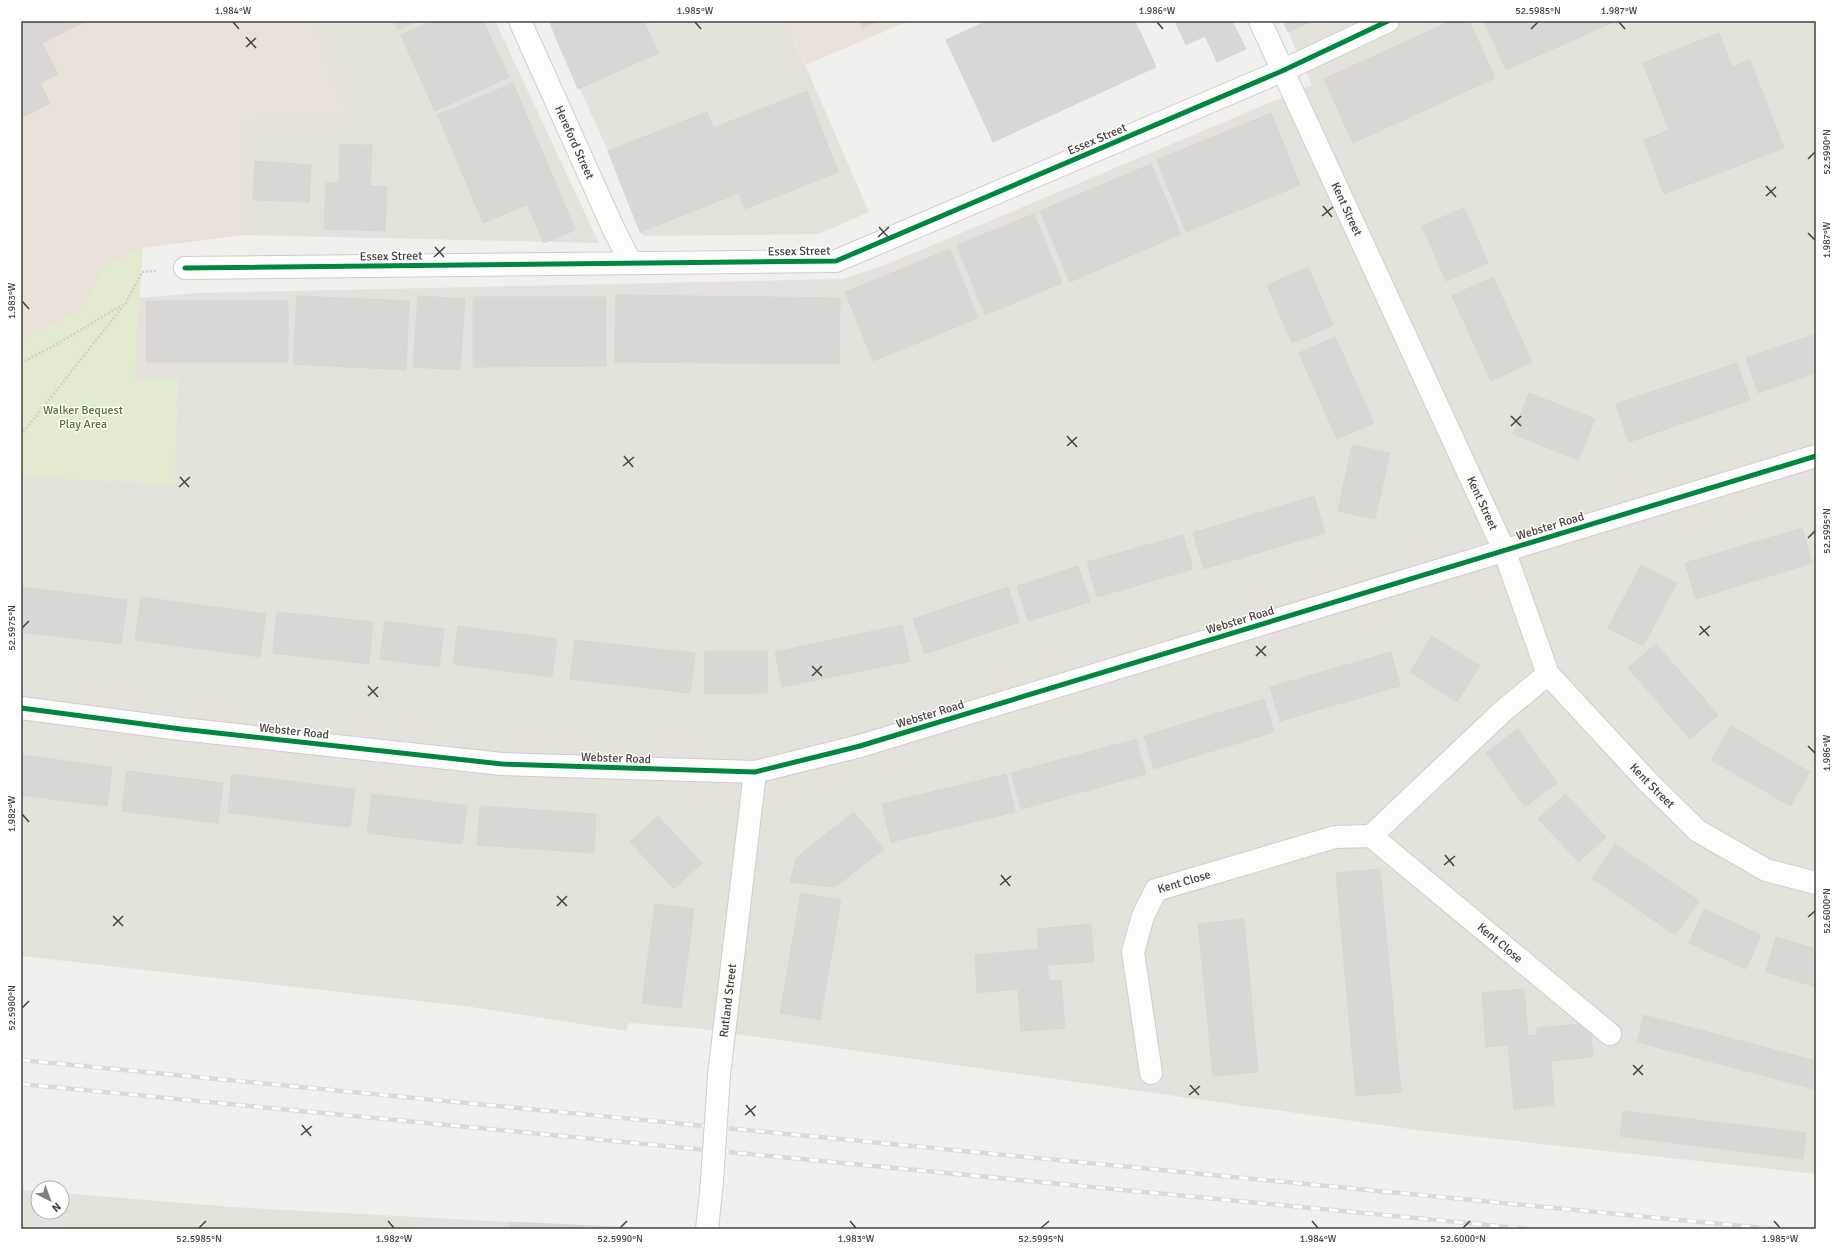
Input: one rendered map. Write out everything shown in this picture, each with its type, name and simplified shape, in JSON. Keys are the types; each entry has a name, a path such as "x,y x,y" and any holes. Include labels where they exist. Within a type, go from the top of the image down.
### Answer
{"street":[{"name":"Hereford Street","path":"520,21 614,230 631,263"},
{"name":"Kent Street","path":"1260,21 1282,72 1504,550 1548,674 1648,782 1698,831 1766,870 1816,883"},
{"name":"Essex Street","path":"185,268 836,261 1282,72 1388,21"},
{"name":"Webster Road","path":"21,708 181,729 502,764 755,772 860,746 1816,456"},
{"path":"1371,836 1503,711 1548,674"},
{"name":"Rutland Street","path":"707,1229 712,1182 719,1075 755,772"},
{"name":"Kent Close","path":"1151,1073 1133,952 1143,916 1156,890 1335,837 1371,836 1610,1034"}],"path":[{"path":"21,435 126,303 142,272 185,268"},
{"path":"21,363 57,344 126,303"}],"shaded area":[{"path":"21,21 309,21 343,109 245,119 243,235 143,248 104,267 82,309 21,343"},
{"path":"309,21 495,21 599,243 243,235 245,119 343,109"},
{"path":"549,21 786,21 869,212 819,234 644,236 640,232 608,151"},
{"path":"786,21 909,21 806,65"},
{"path":"1283,21 1816,21 1816,1174 1416,1130 694,1028 629,1023 626,1031 472,1007 21,956 21,476 174,484 178,378 134,381 139,298 197,293 843,279 890,263 1312,85"},
{"path":"21,1190 30,1191 30,1220 70,1220 70,1194 232,1207 509,1222 510,1229 21,1229"}],"green space":[{"name":"Walker Bequest Play Area","path":"143,248 134,381 178,378 174,484 21,476 21,343 82,309 104,267"}],"building":[{"path":"21,21 86,21 42,43 58,74 40,83 50,103 21,118"},
{"path":"394,21 417,21 398,30"},
{"path":"432,21 483,21 509,77 435,111 401,35"},
{"path":"549,21 644,21 658,53 578,89"},
{"path":"860,21 879,21 862,28"},
{"path":"987,21 1135,21 1156,67 993,142 946,40"},
{"path":"1175,21 1232,21 1246,49 1217,62 1205,36 1186,45"},
{"path":"1283,21 1312,21 1288,32"},
{"path":"1451,21 1469,21 1495,78 1353,143 1324,79"},
{"path":"1484,21 1616,21 1506,70"},
{"path":"1719,33 1732,67 1750,60 1784,148 1664,194 1644,140 1669,130 1643,63"},
{"path":"513,83 559,191 483,223 438,115"},
{"path":"807,91 838,172 745,209 713,128"},
{"path":"707,112 739,193 640,232 608,151"},
{"path":"1271,113 1300,185 1186,232 1157,160"},
{"path":"340,144 358,145 355,230 324,229 326,183 339,183"},
{"path":"358,145 372,145 370,186 387,187 385,231 355,230"},
{"path":"255,161 311,165 309,202 253,200"},
{"path":"1151,164 1181,234 1070,282 1040,211"},
{"path":"559,191 575,230 544,243 527,204"},
{"path":"1464,208 1488,263 1446,281 1422,226"},
{"path":"1034,214 1062,283 985,315 957,245"},
{"path":"950,249 978,318 873,361 845,292"},
{"path":"1308,267 1333,325 1292,343 1267,285"},
{"path":"1493,277 1532,362 1491,381 1452,296"},
{"path":"616,295 840,298 839,364 615,362"},
{"path":"297,296 409,301 406,370 293,364"},
{"path":"418,296 465,299 460,370 413,367"},
{"path":"473,297 606,297 606,366 473,367"},
{"path":"146,301 288,301 288,362 146,362"},
{"path":"1816,334 1816,373 1758,393 1746,358"},
{"path":"1335,337 1374,423 1337,439 1299,353"},
{"path":"1737,363 1750,400 1629,442 1616,404"},
{"path":"1529,393 1595,419 1578,460 1513,434"},
{"path":"1352,445 1390,453 1375,519 1338,511"},
{"path":"1314,496 1325,533 1204,569 1193,533"},
{"path":"1802,528 1812,563 1696,599 1685,563"},
{"path":"1183,535 1193,569 1097,597 1087,562"},
{"path":"1641,565 1677,583 1643,646 1608,628"},
{"path":"1078,566 1090,602 1028,621 1017,586"},
{"path":"21,587 127,600 121,644 21,632"},
{"path":"1008,587 1019,622 925,654 913,619"},
{"path":"141,597 266,614 260,657 135,640"},
{"path":"277,612 373,622 369,664 273,653"},
{"path":"385,621 444,629 439,667 380,659"},
{"path":"902,625 910,661 782,687 775,652"},
{"path":"458,626 557,639 552,677 453,664"},
{"path":"1432,636 1480,666 1457,702 1410,672"},
{"path":"575,640 695,653 690,693 570,679"},
{"path":"1656,644 1718,715 1690,739 1628,668"},
{"path":"704,651 767,651 767,693 705,694"},
{"path":"1391,652 1400,686 1280,721 1270,687"},
{"path":"1264,699 1274,732 1154,769 1144,736"},
{"path":"1731,726 1810,772 1790,806 1711,760"},
{"path":"1518,729 1557,783 1525,807 1486,753"},
{"path":"1136,739 1146,774 1021,809 1011,773"},
{"path":"21,755 112,767 107,806 21,795"},
{"path":"127,771 223,783 218,823 122,811"},
{"path":"232,774 355,789 350,827 228,813"},
{"path":"1006,774 1015,812 891,842 882,804"},
{"path":"372,794 467,806 462,844 367,833"},
{"path":"1565,794 1606,837 1579,862 1538,819"},
{"path":"480,806 596,814 594,853 477,845"},
{"path":"854,812 884,849 835,887 790,882 797,857"},
{"path":"658,816 702,863 674,889 630,842"},
{"path":"1615,844 1699,901 1675,935 1592,878"},
{"path":"1380,869 1401,1092 1356,1096 1336,873"},
{"path":"801,893 841,900 820,1020 780,1013"},
{"path":"655,904 694,909 681,1008 642,1003"},
{"path":"1704,909 1761,935 1746,969 1689,943"},
{"path":"1244,919 1258,1072 1213,1076 1198,924"},
{"path":"1091,924 1094,962 1047,965 1049,981 1061,980 1065,1028 1021,1031 1018,989 977,993 975,955 1039,949 1037,929"},
{"path":"1776,937 1816,949 1816,987 1766,972"},
{"path":"1524,989 1528,1036 1537,1035 1537,1028 1590,1023 1593,1057 1551,1061 1554,1105 1514,1109 1508,1045 1486,1047 1482,993"},
{"path":"1644,1015 1816,1061 1816,1081 1814,1089 1637,1042"},
{"path":"1623,1111 1806,1133 1803,1159 1620,1136"},
{"path":"509,1222 656,1229 510,1229"}],"railway":[{"path":"21,1060 1773,1229"},
{"path":"21,1084 1529,1229"}],"cycle path":[{"path":"185,268 836,261 1282,71 1388,21"},
{"path":"21,708 181,729 502,764 755,772 860,746 1816,456"}]}
